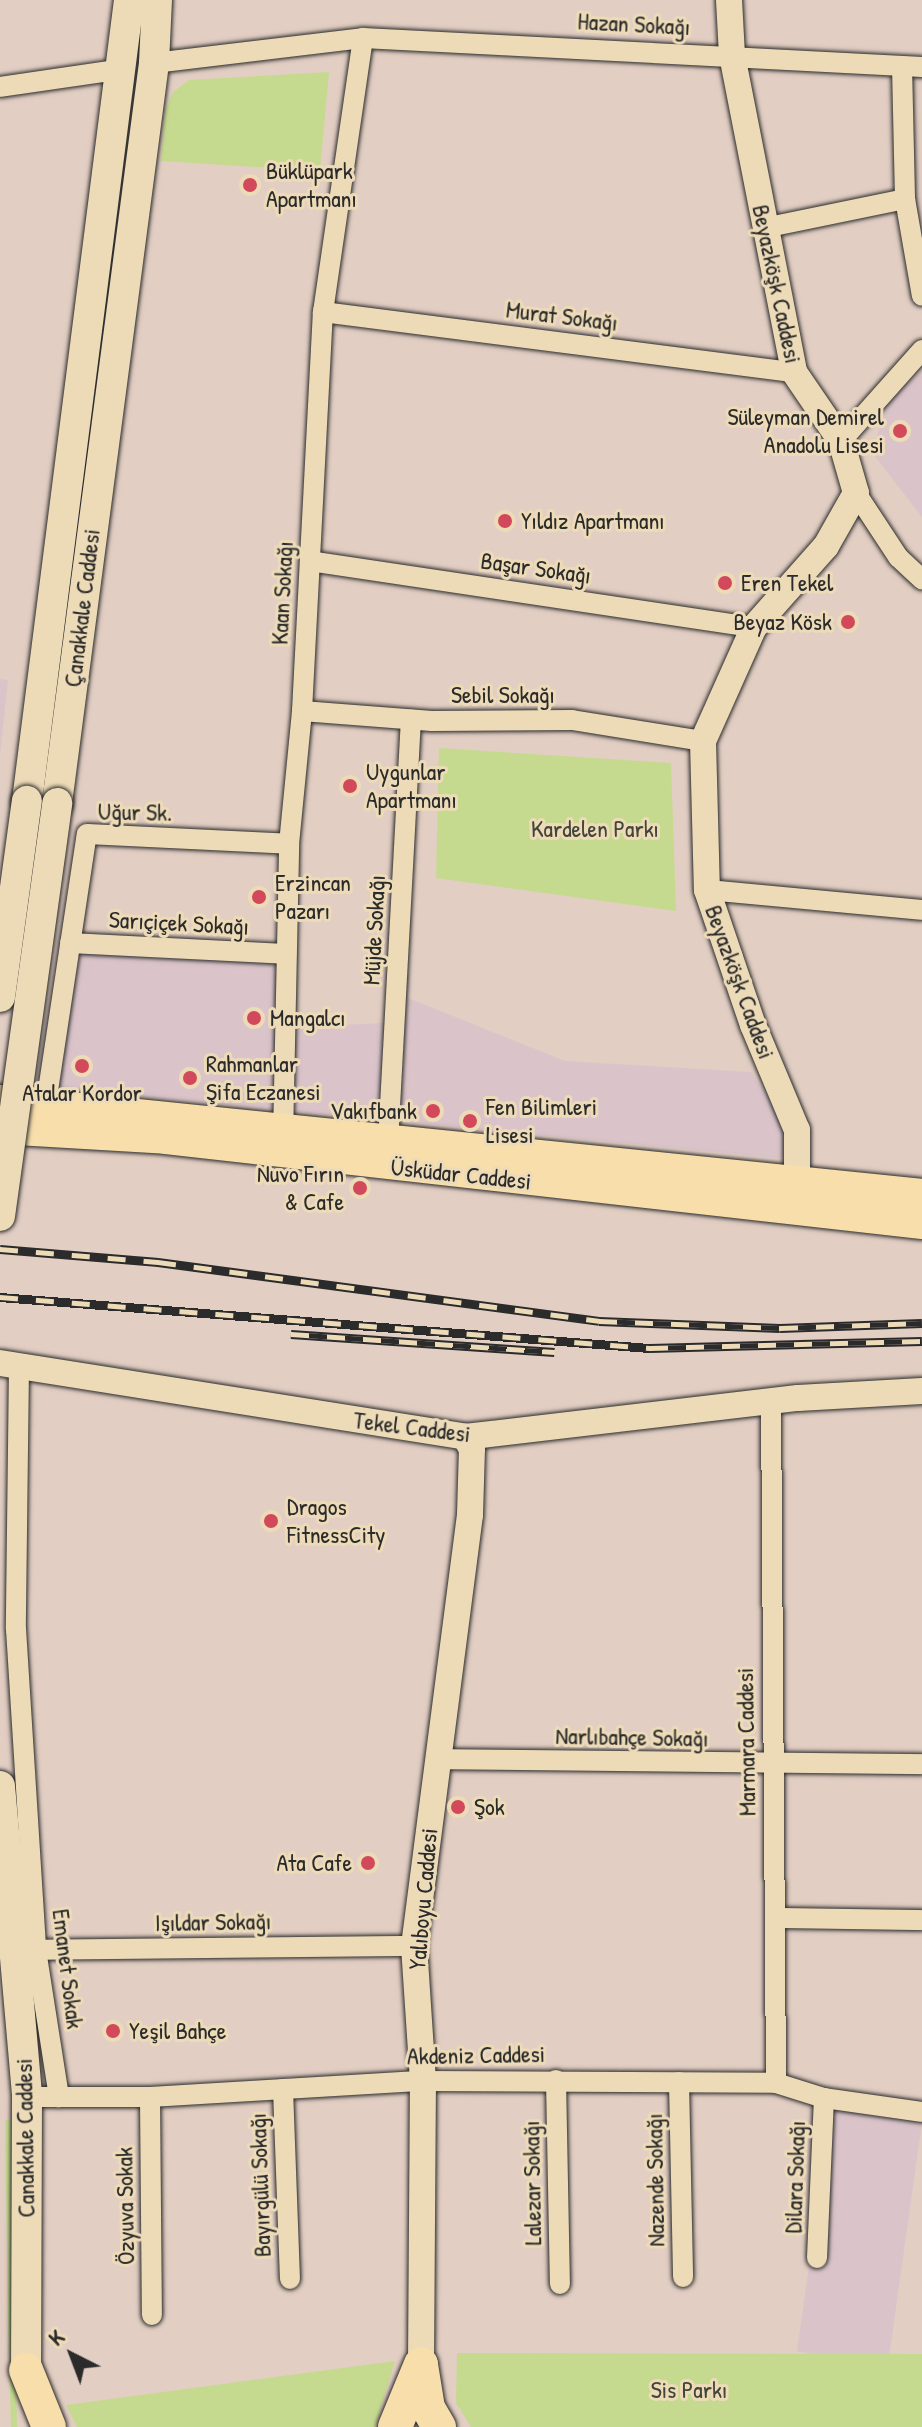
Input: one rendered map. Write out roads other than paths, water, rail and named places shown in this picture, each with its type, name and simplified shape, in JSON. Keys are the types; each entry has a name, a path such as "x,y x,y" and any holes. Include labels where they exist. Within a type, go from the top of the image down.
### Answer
{"highway":[{"path":"395,2427 421,2364"},
{"path":"421,2364 428,2408 439,2427"},
{"path":"26,2370 27,2427"},
{"path":"26,2370 49,2427"}],"main road":[{"name":"Çanakkale Caddesi","path":"0,1216 42,802 85,324 124,69 129,0"},
{"name":"Çanakkale Caddesi","path":"0,997 42,802 154,63 157,0"},
{"name":"Üsküdar Caddesi","path":"0,1101 44,1117 797,1196 922,1195"},
{"name":"Üsküdar Caddesi","path":"0,1128 44,1117"},
{"name":"Üsküdar Caddesi","path":"283,1142 388,1143 797,1196 922,1223"},
{"name":"Canakkale Caddesi","path":"0,1786 9,1905 25,1950 26,2370"}],"street":[{"name":"Beyazköşk Caddesi","path":"729,0 732,55 794,372 841,441 856,493 826,546 754,627 703,741 707,890 753,1025 797,1130 797,1196"},
{"name":"Hazan Sokağı","path":"154,63 363,38 912,66"},
{"name":"Kaan Sokağı","path":"283,1142 289,844 302,711 323,312 363,38"},
{"path":"912,66 905,199 922,296"},
{"path":"0,87 124,69"},
{"path":"764,228 905,199"},
{"name":"Murat Sokağı","path":"323,312 794,372"},
{"path":"841,441 922,350"},
{"path":"856,493 898,557 922,579"},
{"name":"Başar Sokağı","path":"310,561 754,627"},
{"name":"Sebil Sokağı","path":"302,711 411,720 572,720 703,741"},
{"name":"Müjde Sokağı","path":"388,1143 411,720"},
{"name":"Uğur Sk.","path":"70,934 87,834 289,844"},
{"path":"707,890 922,910"},
{"name":"Sarıçiçek Sokağı","path":"0,922 70,934 285,954"},
{"path":"44,1117 70,934"},
{"name":"Tekel Caddesi","path":"9,1365 465,1437 771,1401 922,1391"},
{"name":"Emanet Sokak","path":"9,1365 25,1950 59,2097"},
{"name":"Marmara Caddesi","path":"771,1401 771,1766 776,2083"},
{"name":"Yalıboyu Caddesi","path":"421,2364 423,2081 414,1946 470,1515 472,1449 465,1437"},
{"name":"Narlıbahçe Sokağı","path":"436,1759 771,1766 922,1764"},
{"path":"775,1918 922,1920"},
{"name":"Işıldar Sokağı","path":"25,1950 414,1946"},
{"name":"Lalezar Sokağı","path":"556,2080 560,2284"},
{"name":"Akdeniz Caddesi","path":"27,2097 150,2097 423,2081 776,2083 824,2098 922,2112"},
{"name":"Nazende Sokağı","path":"679,2082 683,2277"},
{"name":"Bayırgülü Sokağı","path":"283,2089 290,2279"},
{"name":"Özyuva Sokak","path":"150,2097 152,2315"},
{"name":"Dilara Sokağı","path":"817,2258 824,2098"}],"railway":[{"path":"0,1249 158,1262 599,1321 780,1328 922,1323"},
{"path":"0,1297 650,1348 922,1341"},
{"path":"291,1334 554,1352"}],"place":[{"name":"Büklüpark Apartmanı","path":"250,185"},
{"name":"Süleyman Demirel Anadolu Lisesi","path":"900,431"},
{"name":"Yıldız Apartmanı","path":"505,521"},
{"name":"Eren Tekel","path":"725,583"},
{"name":"Beyaz Kösk","path":"848,622"},
{"name":"Uygunlar Apartmanı","path":"350,786"},
{"name":"Erzincan Pazarı","path":"259,897"},
{"name":"Mangalcı","path":"254,1018"},
{"name":"Atalar Kordor","path":"82,1066"},
{"name":"Rahmanlar Şifa Eczanesi","path":"190,1078"},
{"name":"Vakıfbank","path":"433,1111"},
{"name":"Fen Bilimleri Lisesi","path":"470,1121"},
{"name":"Nuvo Fırın & Cafe","path":"360,1188"},
{"name":"Dragos FitnessCity","path":"271,1521"},
{"name":"Şok","path":"458,1807"},
{"name":"Ata Cafe","path":"368,1863"},
{"name":"Yeşil Bahçe","path":"113,2031"}],"park label":[{"name":"Kardelen Parkı","path":"595,829"},
{"name":"Sis Parkı","path":"689,2390"}]}
